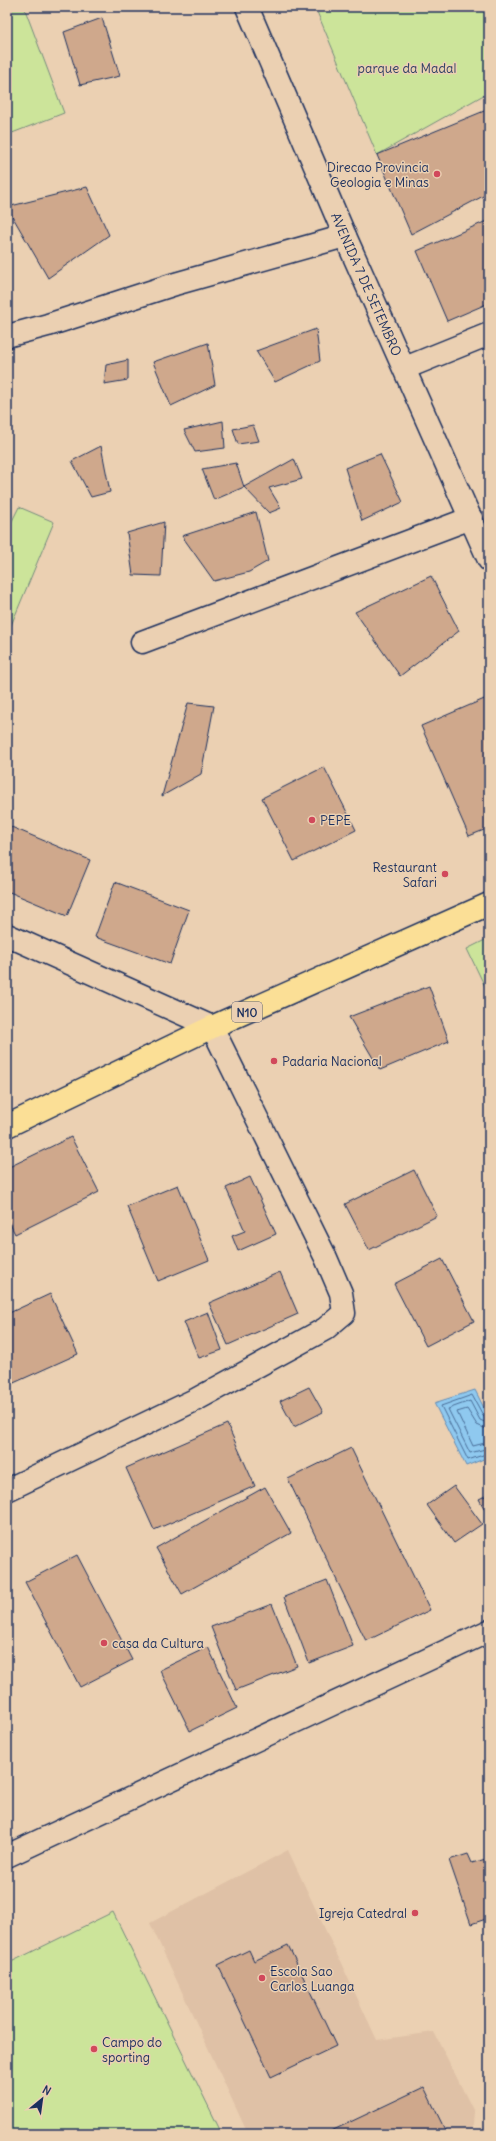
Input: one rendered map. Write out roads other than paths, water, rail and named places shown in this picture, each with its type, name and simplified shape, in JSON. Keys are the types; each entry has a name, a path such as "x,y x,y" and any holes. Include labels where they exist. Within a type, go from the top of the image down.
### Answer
{"main road":[{"name":"N10","path":"7,1126 212,1027 489,904"}],"street":[{"name":"AVENIDA 7 DE SETEMBRO","path":"247,7 345,236 405,368 489,560"},
{"path":"7,336 175,284 345,236"},
{"path":"405,368 489,334"},
{"path":"142,642 471,518"},
{"path":"7,935 212,1027 326,1258 341,1293 344,1313 325,1329 197,1399 7,1490"},
{"path":"7,1856 489,1631"}],"water":[{"path":"475,1390 489,1418 489,1457 466,1466 434,1403"}],"place":[{"name":"Direcao Provincia Geologia e Minas","path":"437,174"},
{"name":"PEPE","path":"312,820"},
{"name":"Restaurant Safari","path":"445,874"},
{"name":"Padaria Nacional","path":"274,1061"},
{"name":"casa da Cultura","path":"104,1643"},
{"name":"Igreja Catedral","path":"415,1913"},
{"name":"Escola Sao Carlos Luanga","path":"262,1978"},
{"name":"Campo do sporting","path":"94,2049"}],"park label":[{"name":"parque da Madal","path":"407,68"}]}
